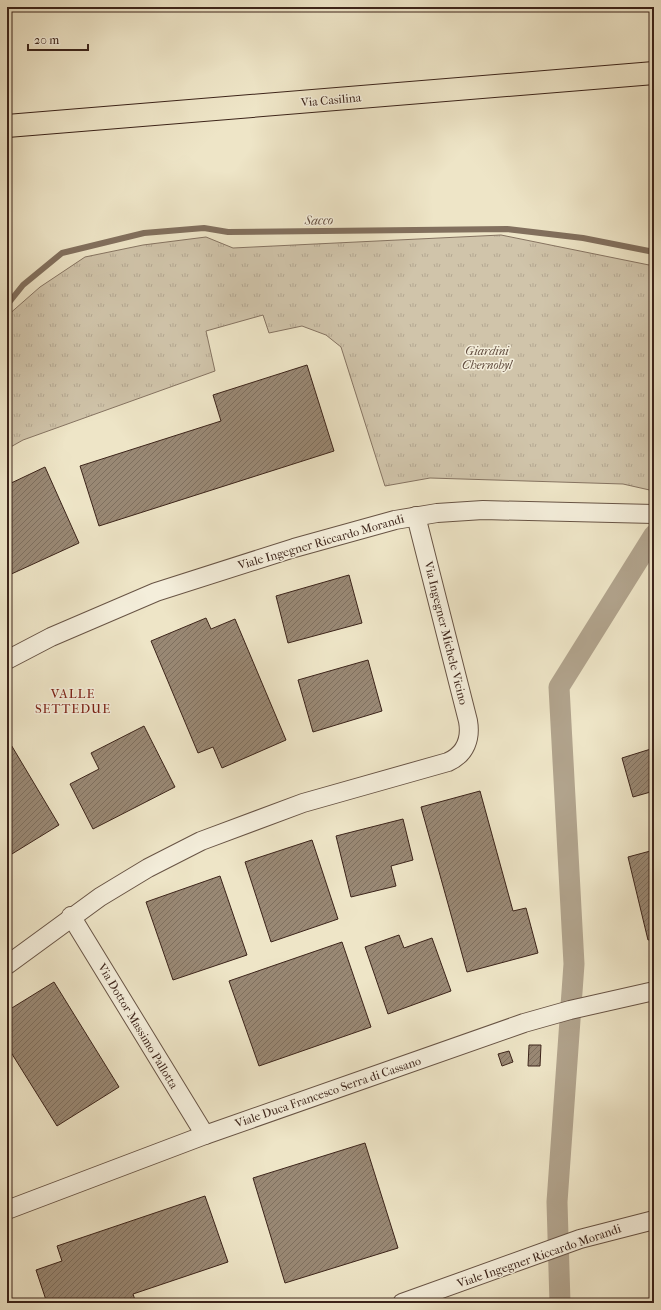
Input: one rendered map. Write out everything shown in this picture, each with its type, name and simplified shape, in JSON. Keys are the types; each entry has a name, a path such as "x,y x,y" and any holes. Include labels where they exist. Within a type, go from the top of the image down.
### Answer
{"main road":[{"name":"Via Casilina","path":"7,126 654,73"}],"street":[{"name":"Viale Ingegner Riccardo Morandi","path":"7,660 50,637 156,592 328,538 416,516 496,510 651,513"},
{"name":"Via Ingegner Michele Vicino","path":"71,916 137,874 206,839 317,798 448,762 464,750 469,734 468,721 416,516"},
{"path":"7,965 71,916"},
{"name":"Via Dottor Massimo Pallotta","path":"71,916 205,1135"},
{"name":"Viale Duca Francesco Serra di Cassano","path":"7,1210 205,1135 547,1016 654,991"},
{"name":"Viale Ingegner Riccardo Morandi","path":"402,1303 603,1232 654,1220"}],"green space":[{"name":"Giardini Chernobyl","path":"501,235 654,266 654,491 623,484 430,478 385,486 341,347 326,335 302,326 269,333 263,315 206,331 215,371 23,440 7,449 7,316 40,287 85,257 143,245 206,237 233,248"}],"building":[{"path":"307,365 334,451 99,526 80,466 221,421 213,395"},
{"path":"45,467 79,543 7,576 7,485"},
{"path":"349,575 362,623 288,643 276,596"},
{"path":"206,618 211,629 235,619 286,740 222,768 213,747 198,753 151,641"},
{"path":"368,660 382,711 313,732 298,680"},
{"path":"144,726 175,787 93,829 70,784 99,769 91,753"},
{"path":"7,738 59,825 7,857"},
{"path":"654,748 654,791 633,797 622,758"},
{"path":"480,791 513,911 526,908 538,953 467,972 421,807"},
{"path":"403,819 413,860 391,866 396,886 351,897 336,836"},
{"path":"312,840 338,919 271,942 245,862"},
{"path":"654,850 654,939 648,940 628,857"},
{"path":"220,876 247,955 173,980 146,902"},
{"path":"399,935 404,948 432,938 451,991 388,1014 365,947"},
{"path":"342,942 371,1027 259,1066 229,981"},
{"path":"54,982 119,1087 57,1126 7,1046 7,1011"},
{"path":"529,1045 541,1045 540,1066 528,1066"},
{"path":"509,1051 513,1062 502,1066 498,1054"},
{"path":"365,1143 398,1248 285,1283 253,1178"},
{"path":"205,1196 228,1262 133,1294 136,1303 47,1303 36,1270 62,1261 57,1246"}],"waterway":[{"name":"Sacco","path":"7,305 23,285 62,253 144,233 204,228 228,232 507,229 583,238 654,252"},
{"path":"560,1303 557,1202 574,964 559,687 654,535"}],"district":[{"name":"VALLE SETTEDUE","path":"73,700"}]}
